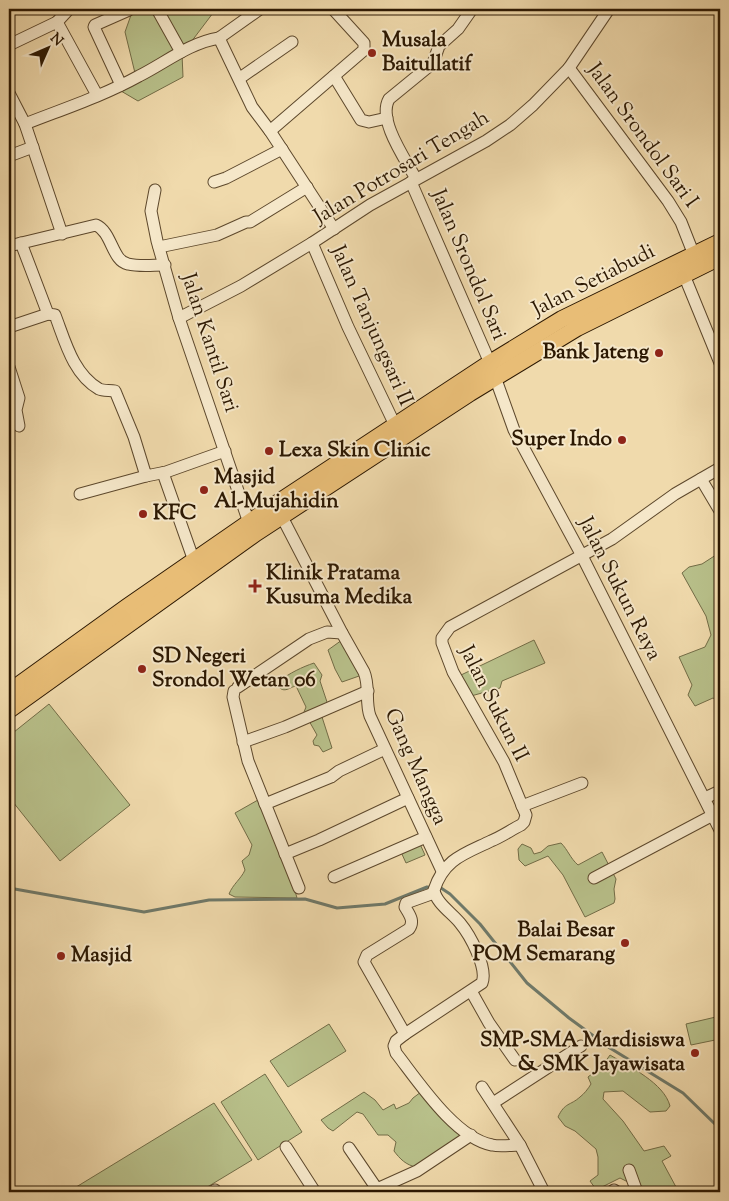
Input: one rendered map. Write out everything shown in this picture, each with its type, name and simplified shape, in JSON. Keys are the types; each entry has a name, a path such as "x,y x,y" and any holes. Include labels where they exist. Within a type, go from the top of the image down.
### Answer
{"highway":[{"name":"Jalan Setiabudi","path":"492,370 562,319 720,242"},
{"name":"Jalan Setiabudi","path":"492,370 720,257"},
{"path":"9,692 164,590 396,425 492,370"},
{"path":"9,710 164,590 194,561 253,528 282,516 492,370"}],"street":[{"path":"9,43 57,22 69,9"},
{"path":"157,9 181,52"},
{"path":"25,124 121,85 181,52 215,39 260,9"},
{"path":"270,131 364,50 364,42 333,9"},
{"path":"334,76 361,120 370,122 387,118 386,107 389,99 432,62 439,46 458,29 472,9"},
{"name":"Jalan Potrosari Tengah","path":"179,318 241,286 414,180 486,141 510,125 533,105 569,68 609,9"},
{"path":"121,85 94,27 129,10"},
{"path":"57,22 97,95"},
{"path":"215,39 240,78 243,90 252,107 334,228"},
{"path":"240,78 292,42"},
{"name":"Jalan Srondol Sari I","path":"569,68 668,201 681,222 694,255"},
{"path":"9,93 34,147 62,234"},
{"name":"Jalan Srondol Sari","path":"387,118 389,129 414,180 492,370"},
{"path":"9,156 34,147"},
{"path":"214,182 226,178 282,149"},
{"path":"159,247 210,237 250,222 307,187"},
{"path":"155,190 151,211 165,265"},
{"name":"Jalan Kantil Sari","path":"9,246 96,225 102,227 107,234 122,262 128,264 165,265 179,318 253,528"},
{"path":"20,243 48,314"},
{"name":"Jalan Tanjungsari II","path":"312,243 348,327 396,425"},
{"path":"684,275 720,363"},
{"path":"9,327 48,314 55,315 73,361 81,372 100,389 115,391 134,437 146,476"},
{"path":"9,367 18,398 16,410 19,426"},
{"name":"Jalan Sukun Raya","path":"492,370 514,430 581,554 720,830"},
{"path":"80,494 163,473 225,451"},
{"path":"581,554 616,537 676,494 720,468"},
{"path":"163,473 194,561"},
{"path":"702,479 720,511"},
{"name":"Gang Mangga","path":"282,516 367,678 368,712 426,837 440,902 465,929 483,966 482,983 471,991"},
{"name":"Jalan Sukun II","path":"522,806 504,762 453,672 442,643 442,638 450,627 581,554"},
{"path":"299,888 248,761 232,697 236,689 309,639 327,632 342,633"},
{"path":"243,742 285,727 368,691"},
{"path":"265,804 331,778 338,771 385,749"},
{"path":"404,1034 364,962 367,955 409,929 412,921 405,907 406,903 437,884 450,862 460,855 492,841 521,825 526,815 522,806 582,783"},
{"path":"705,798 720,791"},
{"path":"285,854 408,798"},
{"path":"594,878 713,815"},
{"path":"334,877 426,837"},
{"path":"515,1060 489,1023 471,991 404,1034 394,1044 396,1053 435,1103 454,1123 483,1142 492,1145 520,1145"},
{"path":"493,1103 581,1046"},
{"path":"482,1087 520,1145 544,1192"},
{"path":"348,1148 378,1191 417,1171 471,1135"},
{"path":"286,1146 315,1192"},
{"path":"629,1170 637,1192"},
{"path":"611,1192 614,1190 616,1192"}],"green space":[{"path":"130,9 216,9 182,54 183,77 138,101 121,91 135,73 125,32 131,15"},
{"path":"719,553 720,706 717,700 713,698 695,706 688,695 692,685 679,657 705,647 711,635 706,616 682,573 689,567 702,564"},
{"path":"342,640 362,675 342,682 328,650"},
{"path":"534,640 545,663 502,681 500,688 471,696 461,675"},
{"path":"314,663 322,675 320,681 330,711 322,717 332,748 323,752 319,746 314,745 313,741 317,735 304,712 306,707 296,686 282,690 278,686 279,681 287,675"},
{"path":"49,704 130,805 60,861 9,797 9,736"},
{"path":"265,796 284,851 297,898 235,897 229,894 245,870 242,861 249,855 252,845 235,813"},
{"path":"561,843 578,865 602,852 616,879 614,903 585,917 563,875 548,856 525,866 519,860 518,849 522,844 531,848 534,854 541,852 548,846"},
{"path":"420,844 425,855 406,863 401,852"},
{"path":"720,1016 720,1039 691,1045 686,1024"},
{"path":"329,1024 346,1051 288,1087 270,1061"},
{"path":"610,1055 645,1076 667,1098 670,1106 666,1111 650,1112 623,1091 604,1092 603,1099 623,1121 644,1151 664,1146 671,1156 662,1161 676,1187 673,1192 636,1192 636,1186 620,1178 598,1189 595,1188 590,1181 598,1175 596,1149 575,1131 565,1126 558,1117 565,1106 576,1100 586,1091 591,1084 588,1077 603,1065"},
{"path":"265,1074 302,1132 258,1160 221,1102"},
{"path":"364,1092 375,1100 383,1110 394,1104 396,1109 409,1103 421,1092 463,1135 416,1167 409,1165 401,1159 394,1151 396,1142 388,1135 378,1135 363,1114 357,1112 333,1131 321,1120"},
{"path":"214,1103 252,1160 199,1192 68,1192"}],"waterway":[{"path":"9,888 144,912 209,900 305,899 337,908 385,904 427,887 441,888 450,894 480,924 527,983 569,1018 610,1048 683,1093 720,1127"}],"place":[{"name":"Musala Baitullatif","path":"372,53"},
{"name":"Bank Jateng","path":"659,353"},
{"name":"Super Indo","path":"622,440"},
{"name":"Lexa Skin Clinic","path":"269,451"},
{"name":"Masjid Al-Mujahidin","path":"204,490"},
{"name":"KFC","path":"143,514"},
{"name":"Klinik Pratama Kusuma Medika","path":"255,586"},
{"name":"SD Negeri Srondol Wetan 06","path":"142,669"},
{"name":"Balai Besar POM Semarang","path":"625,943"},
{"name":"Masjid","path":"61,956"},
{"name":"SMP-SMA Mardisiswa & SMK Jayawisata","path":"695,1053"}]}
